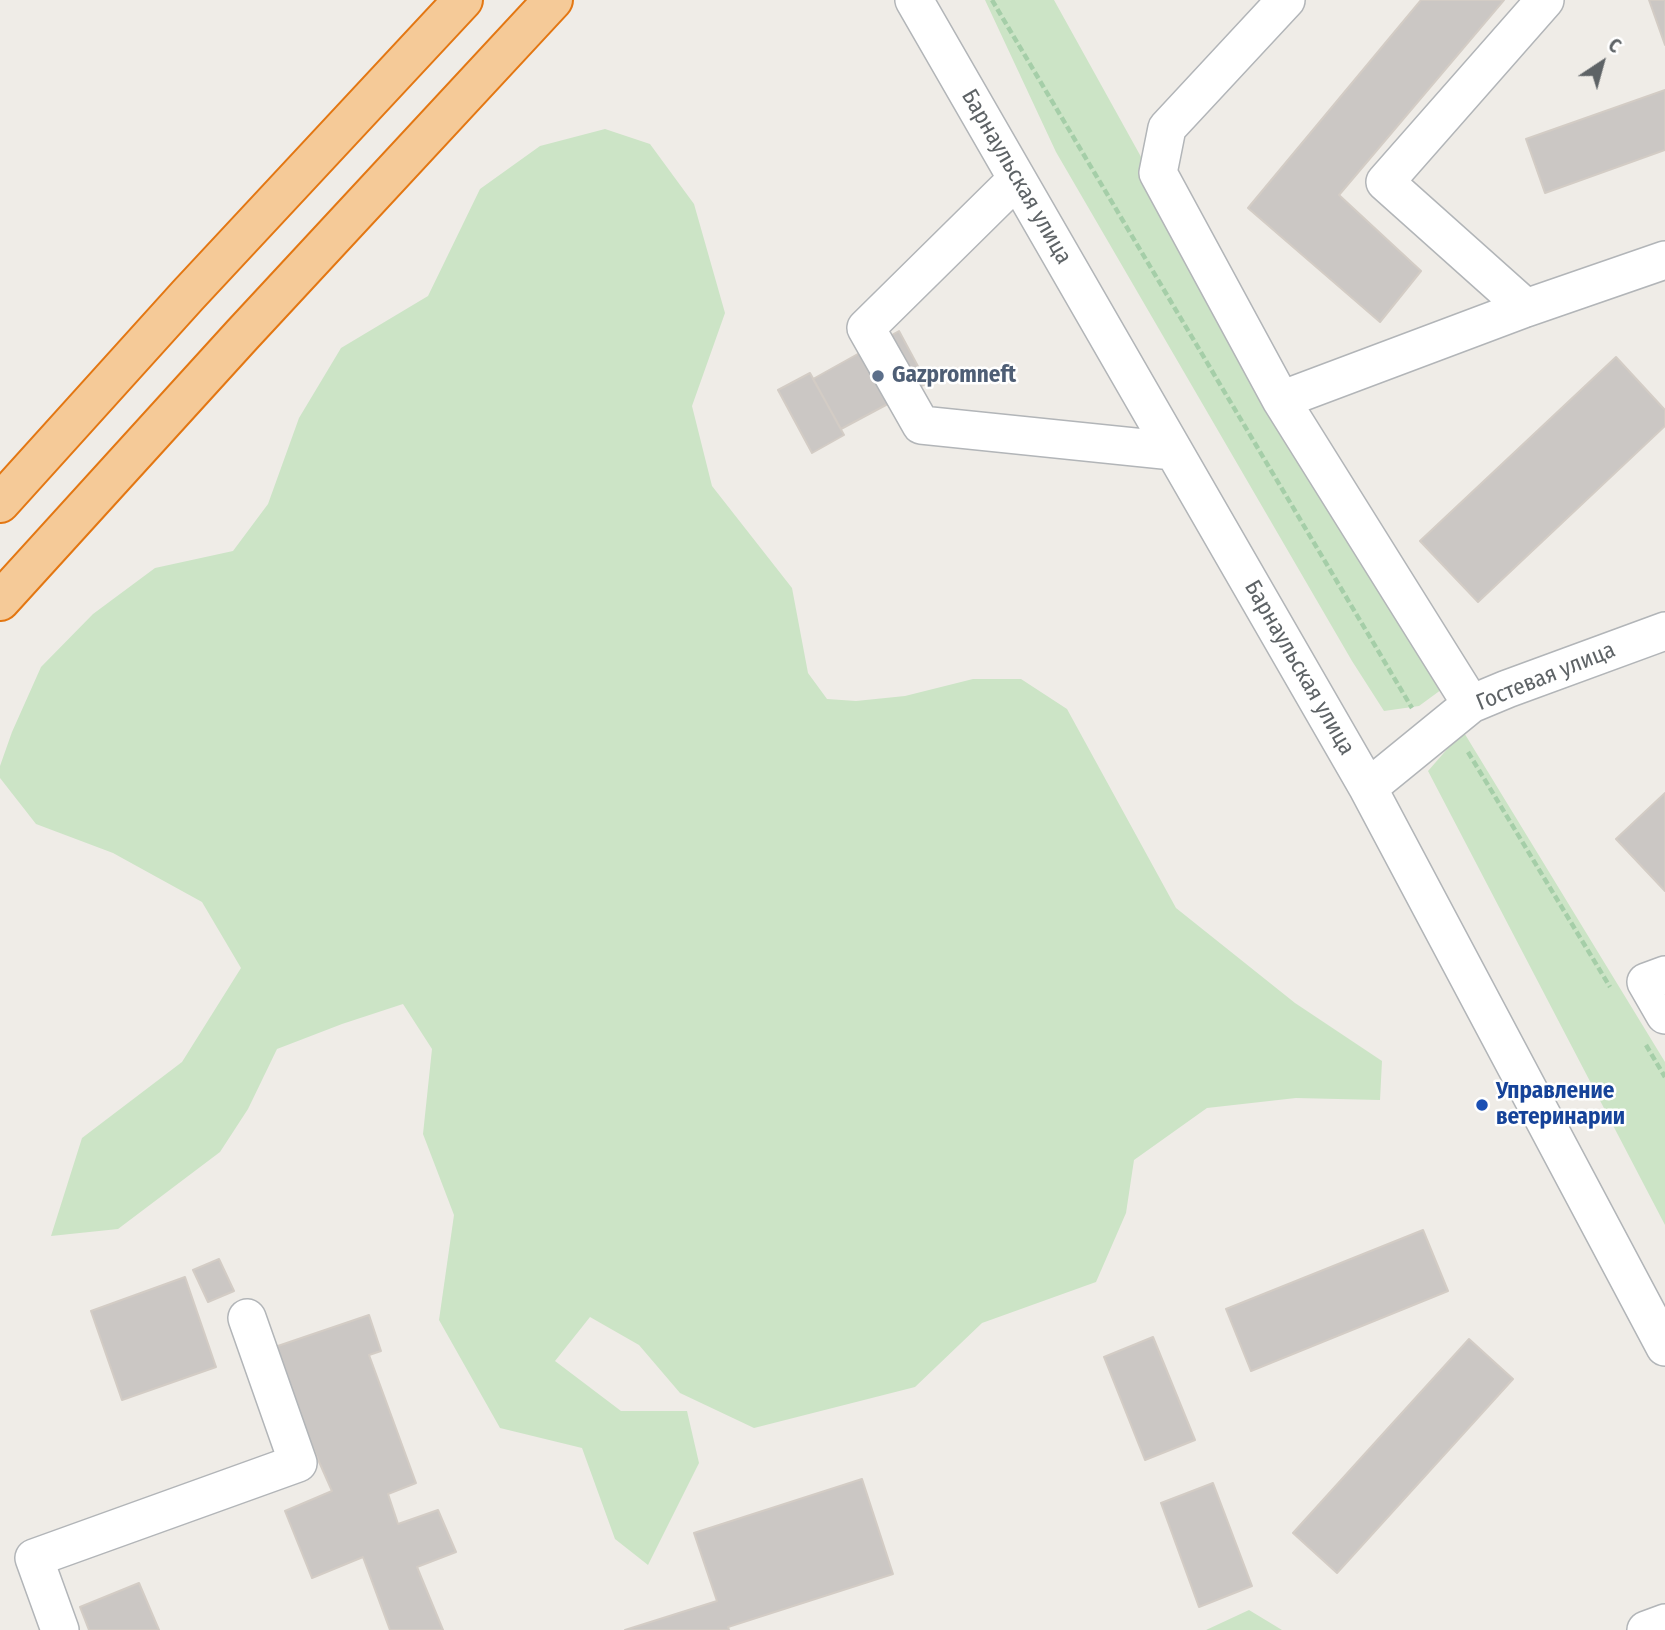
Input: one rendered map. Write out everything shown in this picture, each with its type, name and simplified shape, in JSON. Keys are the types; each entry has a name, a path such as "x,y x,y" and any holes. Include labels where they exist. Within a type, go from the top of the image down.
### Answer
{"highway":[{"path":"0,503 188,295 463,0"},
{"path":"0,601 553,0"}],"street":[{"name":"Барнаульская улица","path":"914,0 1368,788 1665,1347"},
{"path":"1286,0 1167,128 1158,173 1281,400 1471,704"},
{"path":"1527,309 1385,182 1545,0"},
{"path":"1017,179 866,328 921,425 1173,451"},
{"path":"1281,400 1665,260"},
{"name":"Гостевая улица","path":"1368,788 1471,704 1665,631"},
{"path":"1665,975 1646,982 1665,1014"},
{"path":"60,1630 34,1558 298,1463 247,1318"},
{"path":"1646,1630 1665,1623"}],"green space":[{"path":"985,0 1054,0 1196,256 1449,684 1419,706 1384,711 1352,661 1056,152"},
{"path":"605,129 650,144 694,204 725,313 692,406 712,486 792,588 808,673 827,699 856,701 905,696 973,679 1021,679 1067,709 1176,908 1295,1003 1382,1061 1380,1100 1296,1098 1207,1108 1134,1160 1126,1213 1096,1282 982,1323 915,1387 754,1428 680,1393 639,1345 590,1317 555,1361 621,1411 687,1411 699,1463 648,1565 615,1539 582,1448 500,1428 439,1320 454,1215 423,1134 432,1049 403,1004 277,1049 248,1109 220,1152 118,1229 51,1236 82,1138 182,1062 241,968 202,902 113,853 36,824 0,778 0,766 12,732 41,667 93,614 155,568 233,551 268,504 299,418 341,348 428,296 480,189 540,146"},
{"path":"1463,731 1665,1062 1665,1225 1428,771"},
{"path":"1249,1610 1282,1630 1206,1630"}],"building":[{"path":"1421,0 1504,0 1339,195 1421,271 1380,322 1248,208"},
{"path":"1649,0 1665,0 1665,45"},
{"path":"1665,90 1665,150 1545,193 1526,139"},
{"path":"899,331 927,383 841,429 813,379"},
{"path":"1616,357 1665,410 1665,426 1478,602 1420,541"},
{"path":"810,373 844,435 812,453 778,390"},
{"path":"1665,793 1665,891 1616,839"},
{"path":"1423,1230 1448,1291 1251,1371 1226,1309"},
{"path":"219,1259 234,1291 208,1302 193,1270"},
{"path":"185,1277 216,1367 122,1400 91,1311"},
{"path":"369,1315 381,1351 369,1355 416,1483 388,1494 398,1524 438,1510 456,1552 417,1567 443,1630 390,1630 363,1557 312,1578 285,1511 332,1491 269,1349"},
{"path":"1153,1337 1195,1440 1145,1460 1104,1357"},
{"path":"1469,1339 1513,1379 1337,1573 1293,1533"},
{"path":"862,1479 893,1574 728,1627 729,1630 625,1630 717,1601 694,1533"},
{"path":"1213,1483 1252,1586 1199,1607 1161,1503"},
{"path":"139,1583 159,1630 89,1630 80,1607"}],"place":[{"name":"Gazpromneft","path":"878,376"},
{"name":"Управление ветеринарии","path":"1482,1105"}]}
